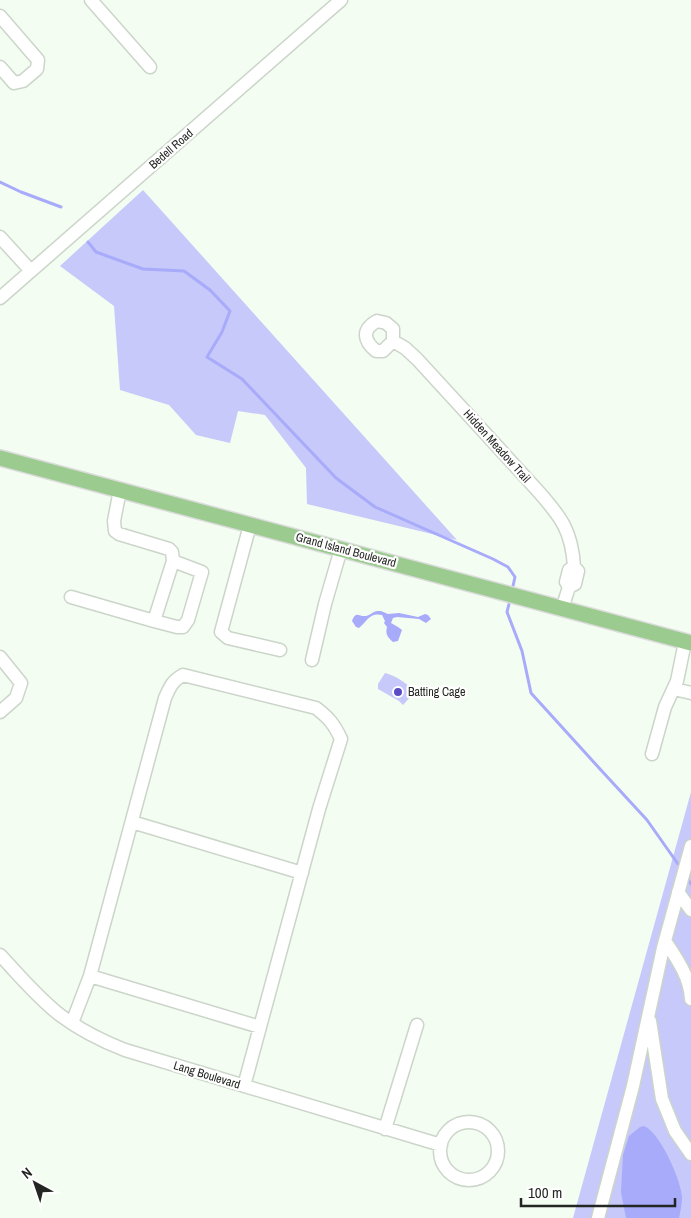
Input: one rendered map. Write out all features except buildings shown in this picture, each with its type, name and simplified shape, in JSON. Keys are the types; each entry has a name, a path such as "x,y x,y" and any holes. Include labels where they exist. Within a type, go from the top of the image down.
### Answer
{"main road":[{"name":"Grand Island Boulevard","path":"0,458 688,642"}],"street":[{"path":"91,0 150,67"},
{"name":"Bedell Road","path":"0,298 342,0"},
{"path":"0,16 38,60 37,69 23,81 14,83 0,67"},
{"path":"0,237 31,271"},
{"name":"Hidden Meadow Trail","path":"393,341 405,348 417,359 563,521 573,553 574,567 578,571 575,584 569,587 562,608"},
{"path":"120,490 114,521 115,531 119,534 169,549 172,552 173,561 154,621"},
{"path":"250,525 220,632 228,638 280,650"},
{"path":"312,660 325,604 341,549"},
{"path":"71,597 177,627 183,626 188,620 202,572 173,561"},
{"path":"652,754 665,707 677,681 688,642"},
{"path":"0,657 21,683 16,698 0,712"},
{"path":"72,1023 90,976 165,698 172,684 183,674 316,708 334,724 342,738 319,809 244,1086"},
{"path":"674,689 691,693"},
{"path":"132,822 302,873"},
{"path":"598,1218 633,1086 665,941 691,846"},
{"path":"678,892 691,910"},
{"path":"665,941 680,962 691,999"},
{"name":"Lang Boulevard","path":"1,958 60,1014 102,1041 125,1050 441,1145"},
{"path":"90,976 260,1027"},
{"path":"649,1013 662,1099 675,1131 691,1154"},
{"path":"385,1129 417,1025"},
{"path":"475,1122 486,1127 493,1134 498,1147 498,1157 489,1172 477,1179 467,1180 455,1176 447,1170 441,1155 441,1145 445,1135 452,1128 460,1123 475,1122"}],"shaded area":[{"path":"143,190 457,540 307,504 306,468 265,415 238,411 230,443 196,435 169,405 120,390 114,306 60,266"},
{"name":"Batting Cage","path":"385,673 392,675 410,687 415,687 412,695 403,705 378,689 378,684"},
{"path":"691,792 691,1218 573,1218"}],"water":[{"path":"381,611 388,614 399,613 418,617 425,614 431,619 426,623 419,619 393,618 391,623 402,630 398,641 393,642 387,636 387,627 382,615 372,616 359,628 352,621 356,615 366,616"},
{"path":"644,1126 657,1138 674,1170 682,1198 679,1218 626,1218 621,1192 623,1155 629,1136"}],"waterway":[{"path":"0,182 61,207"},
{"path":"88,242 96,252 143,269 184,271 210,290 230,311 222,332 207,357 242,379 336,478 375,507 508,567 515,577 513,586"},
{"path":"509,604 507,612 522,651 531,693 647,820 678,864"}],"place":[{"name":"Batting Cage","path":"398,692"}]}
